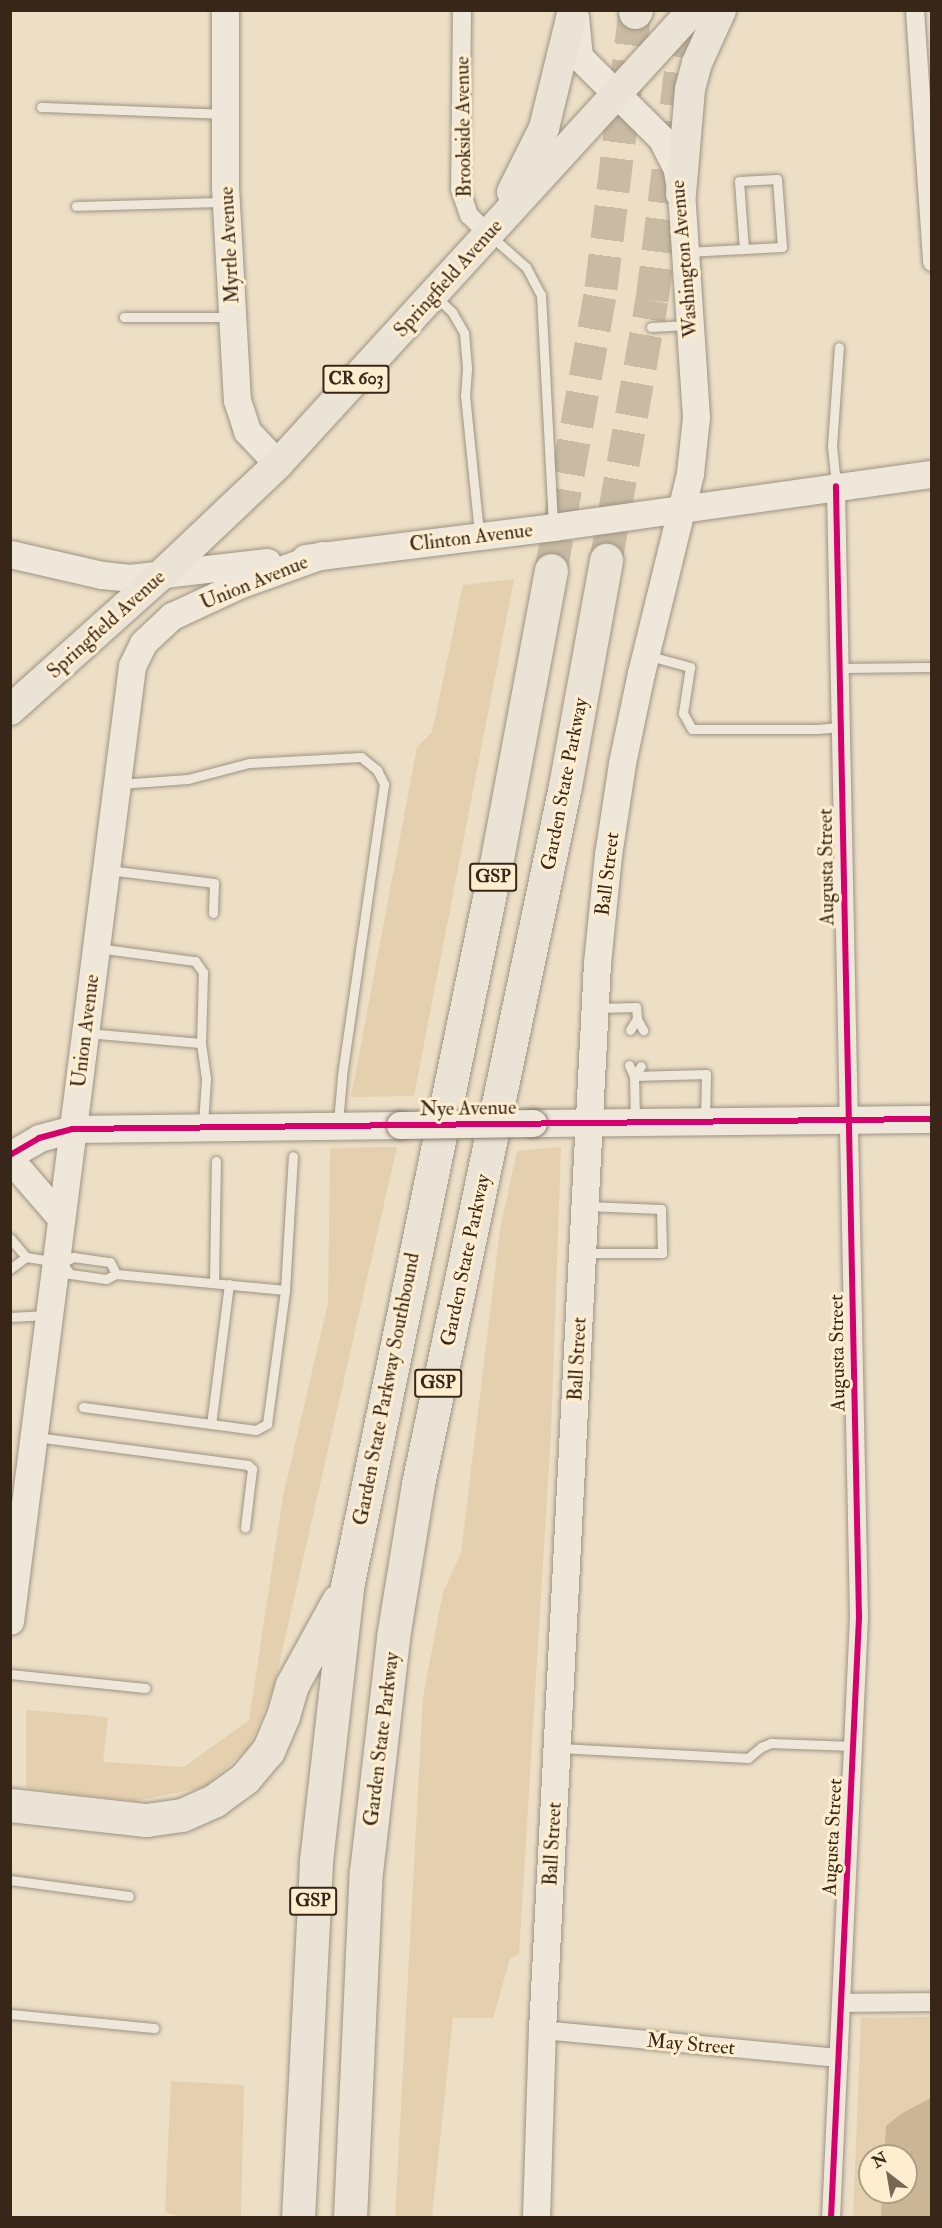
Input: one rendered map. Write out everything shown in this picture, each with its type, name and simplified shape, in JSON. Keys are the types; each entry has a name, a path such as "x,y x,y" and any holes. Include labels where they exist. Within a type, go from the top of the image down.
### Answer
{"highway":[{"name":"Garden State Parkway","path":"350,2217 366,1872 394,1626 418,1485 562,797 606,560"},
{"name":"Garden State Parkway Southbound","path":"298,2217 316,1861 347,1587 494,874 551,570"},
{"path":"10,1805 146,1820 182,1815 223,1795 245,1778 268,1750 283,1716 292,1685 347,1587"}],"main road":[{"name":"Myrtle Avenue","path":"225,10 226,201 237,400 242,421 254,440 278,464"},
{"path":"488,234 544,128 574,10"},
{"name":"Washington Avenue","path":"574,10 575,37 579,57 668,147 676,166 686,252 696,417 693,456 682,509"},
{"name":"Springfield Avenue","path":"10,710 160,576 278,464 693,10"},
{"path":"681,194 690,89 698,63 721,10"},
{"name":"Clinton Avenue","path":"10,554 109,576 160,576 554,527 932,474"},
{"name":"Ball Street","path":"536,2217 542,2030 594,1008 610,844 622,763 645,655 682,509"},
{"name":"Union Avenue","path":"10,1621 49,1315 59,1262 61,1218 132,666 143,643 172,616 266,573 322,555"},
{"name":"Nye Avenue","path":"10,1155 39,1138 72,1129 932,1119"},
{"path":"10,1159 61,1218"}],"street":[{"name":"Brookside Avenue","path":"462,10 460,189 469,215 488,234"},
{"path":"915,10 932,262"},
{"name":"Augusta Street","path":"831,2217 859,1617 836,486"},
{"path":"842,2003 932,2002"},
{"name":"May Street","path":"542,2030 839,2058"}],"lane":[{"path":"41,107 224,114"},
{"path":"686,252 744,249 782,247 777,179 739,181 744,249"},
{"path":"76,206 226,201"},
{"path":"488,234 526,267 541,295 554,527"},
{"path":"433,294 452,312 464,333 467,369 465,396 479,536"},
{"path":"124,317 232,317"},
{"path":"651,327 690,325"},
{"path":"836,486 832,446 839,347"},
{"path":"645,655 690,667 683,713 692,729 840,727"},
{"path":"839,668 932,667"},
{"path":"116,784 188,779 249,764 361,757 377,770 384,784 342,1077 338,1125"},
{"path":"105,869 214,883 213,913"},
{"path":"95,948 195,961 203,972 201,1043 206,1079 203,1127"},
{"path":"594,1008 636,1007 637,1019 642,1030"},
{"path":"630,1030 637,1019"},
{"path":"84,1033 201,1043"},
{"path":"628,1065 634,1076 635,1122"},
{"path":"634,1076 641,1066"},
{"path":"634,1076 706,1074 705,1121"},
{"path":"83,1407 256,1430 267,1424 285,1290 293,1156"},
{"path":"214,1283 216,1161"},
{"path":"582,1253 662,1253 661,1209 584,1206"},
{"path":"10,1238 26,1257 59,1262 73,1257 110,1262 116,1274"},
{"path":"10,1269 26,1257"},
{"path":"59,1262 70,1274 106,1279 116,1274 285,1290"},
{"path":"211,1424 229,1284"},
{"path":"10,1317 49,1315"},
{"path":"33,1437 248,1465 252,1469 245,1528"},
{"path":"10,1674 145,1688"},
{"path":"557,1748 748,1758 761,1747 771,1743 853,1746"},
{"path":"10,1880 129,1896"},
{"path":"10,2014 154,2028"}],"shaded area":[{"path":"514,579 414,1096 351,1097 417,747 432,732 463,585"},
{"path":"397,1147 274,1687 249,1747 205,1787 136,1801 26,1788 26,1710 108,1717 103,1762 184,1767 249,1720 283,1496 328,1303 330,1148"},
{"path":"561,1147 551,1434 519,1954 510,1959 493,2018 453,2018 432,2217 395,2217 423,1697 443,1592 461,1553 500,1229 517,1151"},
{"path":"931,2017 931,2217 853,2218 861,2018"},
{"path":"171,2081 244,2085 241,2217 179,2217 165,2212"},
{"path":"931,2098 931,2217 881,2217 882,2204 918,2204 918,2144 885,2144 886,2126 902,2113"}],"tunnel":[{"path":"606,560 652,300 688,10"},
{"path":"551,570 601,288 635,12"}],"cycle path":[{"path":"831,2218 859,1617 836,486"},
{"path":"10,1155 39,1138 72,1129 932,1119"}]}
